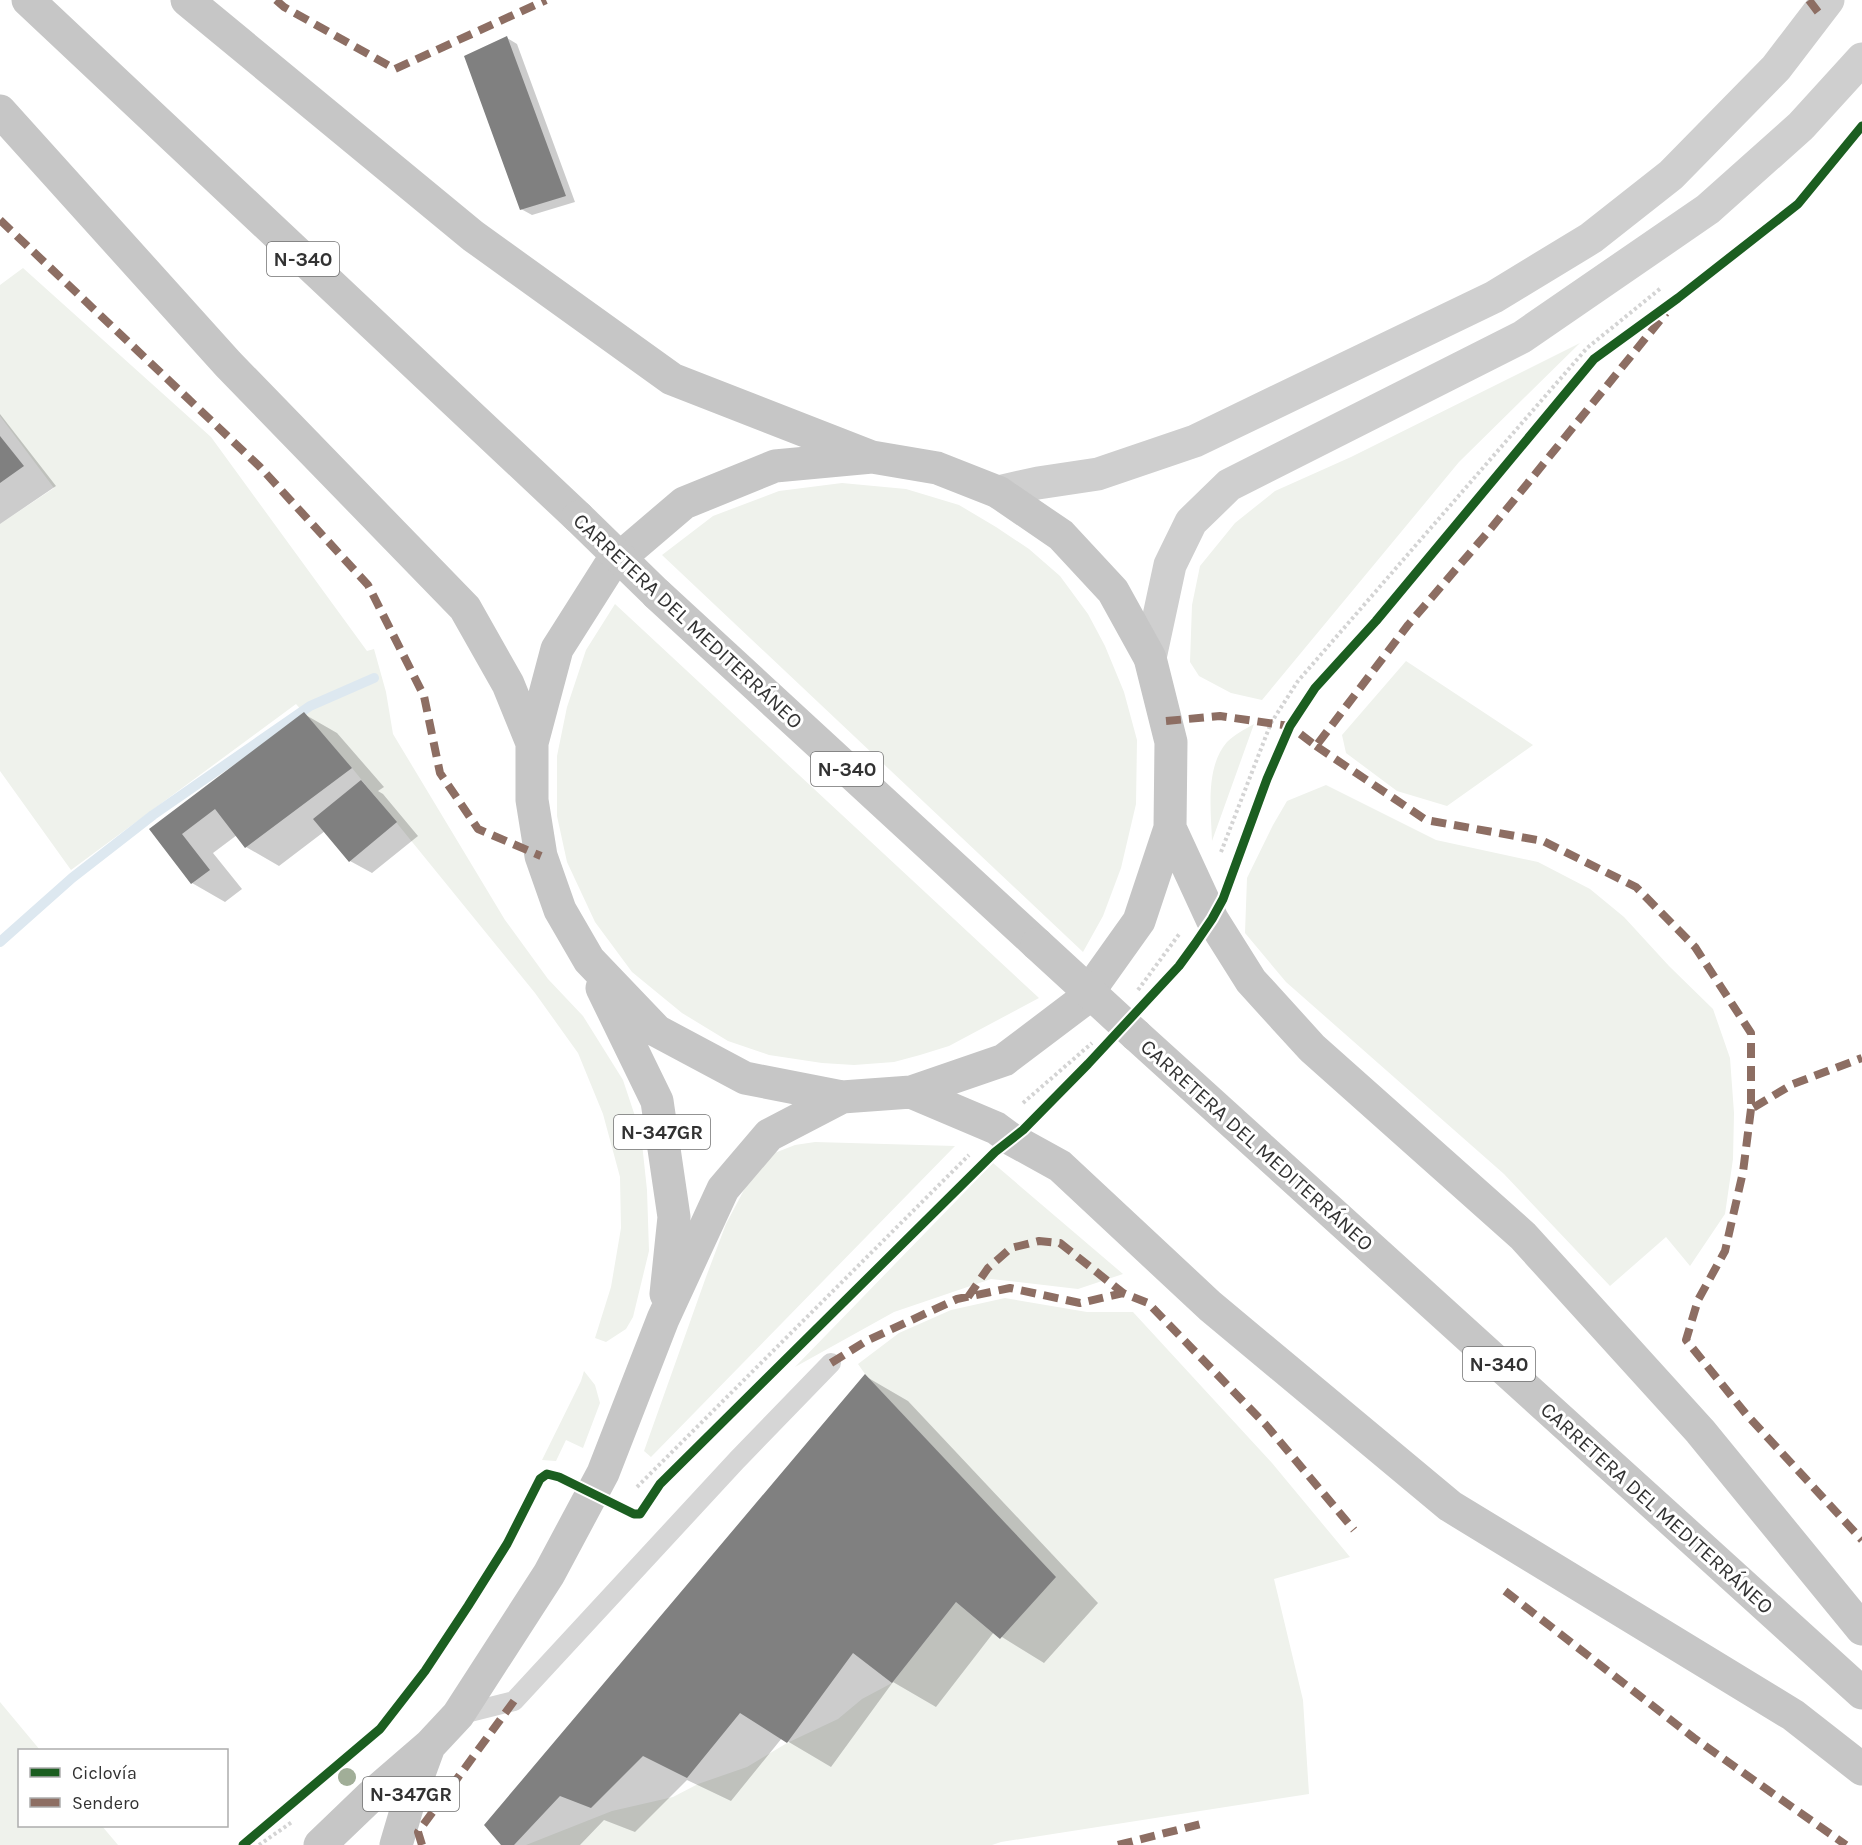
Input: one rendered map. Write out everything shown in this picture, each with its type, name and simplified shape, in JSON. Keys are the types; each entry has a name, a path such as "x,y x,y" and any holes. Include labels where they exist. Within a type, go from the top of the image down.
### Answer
{"highway":[{"name":"CARRETERA DEL MEDITERRÁNEO","path":"28,0 657,594 1136,1035 1862,1693"},
{"path":"187,0 473,236 672,379 872,458 937,468 998,492 1061,535 1113,591 1150,658 1171,742 1170,828 1140,921 1082,1001 1004,1060 911,1092 842,1097 744,1078 657,1031 589,960 560,910 542,856 532,800 532,743 557,649 609,567 684,503 775,466 872,458"},
{"path":"0,111 228,364 465,608 508,684 532,743"},
{"path":"1170,828 1212,919 1251,981 1312,1047 1523,1236 1700,1431 1862,1629"},
{"name":"N-347GR","path":"589,960 657,1101 674,1217 663,1319"},
{"path":"911,1092 996,1128 1011,1139 1060,1166 1210,1306 1450,1506 1793,1715 1862,1769"},
{"name":"N-347GR","path":"320,1845 371,1796 430,1745 458,1715 549,1574 603,1473 663,1319 723,1189 770,1135 842,1097"},
{"name":"N-347GR","path":"396,1845 409,1801 430,1745"}],"main road":[{"path":"998,492 1098,474 1195,441 1494,297 1592,238 1671,175 1776,68 1828,0"},
{"path":"1150,658 1170,565 1191,522 1229,485 1522,337 1708,209 1801,126 1862,59"}],"lane":[{"path":"458,1715 514,1701 737,1460 831,1363"}],"path":[{"path":"1221,853 1271,723 1298,681 1587,348 1661,288"},
{"path":"634,1489 974,1150"},
{"path":"259,1845 301,1816"}],"shaded area":[{"path":"23,268 211,437 367,651 374,649 386,692 393,734 505,920 548,979 583,1016 623,1080 641,1134 647,1190 649,1251 633,1317 626,1329 606,1342 595,1338 611,1287 621,1228 620,1177 603,1114 578,1053 535,993 352,768 296,704 71,870 0,771 0,524 54,488 0,416 0,285"},
{"path":"1580,343 1459,462 1262,700 1231,693 1199,676 1190,662 1192,605 1200,566 1235,523 1275,491 1351,457"},
{"path":"842,483 906,489 959,505 996,527 1029,549 1060,576 1088,614 1105,646 1124,692 1137,740 1136,804 1121,868 1103,916 1083,952 662,555 713,516 779,491"},
{"path":"615,604 1039,998 949,1046 920,1055 894,1062 854,1065 822,1063 769,1055 728,1041 682,1013 632,972 595,922 567,862 557,816 557,756 567,707 586,650"},
{"path":"1406,661 1533,745 1447,806 1397,791 1346,753 1342,735"},
{"path":"1254,724 1212,841 1211,790 1215,764 1227,742"},
{"path":"1326,785 1436,840 1538,862 1590,889 1624,917 1713,1009 1730,1058 1734,1113 1733,1159 1725,1214 1690,1266 1666,1237 1610,1286 1504,1174 1286,982 1245,933 1247,878 1273,825 1287,801"},
{"path":"815,1142 955,1146 651,1457 644,1451 726,1224 745,1188 772,1154 795,1145"},
{"path":"993,1163 1123,1274 1078,1289 991,1279 894,1312 795,1367"},
{"path":"1005,1298 1087,1312 1133,1312 1272,1463 1350,1557 1274,1579 1303,1700 1309,1794 992,1845 526,1845 612,1811 673,1797 698,1784 747,1767 787,1743 838,1719 862,1699 892,1683 956,1602 1000,1639 1055,1577 858,1364 899,1333 951,1310"},
{"path":"584,1371 595,1385 600,1403 583,1448 566,1440 556,1461 542,1460 581,1381"},
{"path":"0,1702 39,1749 18,1749 18,1827 103,1827 118,1845 0,1845"}],"building":[{"path":"507,36 566,196 520,210 464,56"},
{"path":"0,436 24,466 0,483"},
{"path":"304,712 352,768 245,848 215,809 182,834 210,870 191,884 149,829"},
{"path":"361,780 397,822 349,862 313,819"},
{"path":"865,1374 1056,1577 1000,1639 956,1602 892,1683 853,1653 787,1743 740,1713 687,1778 643,1756 591,1808 560,1796 514,1845 501,1845 484,1825"}],"waterway":[{"path":"0,942 72,878 153,815 310,706 374,678"}],"marked path":[{"path":"276,0 284,7 395,69 546,0"},
{"path":"1809,0 1818,12"},
{"path":"0,220 260,467 368,585 424,696 440,773 478,829 541,856"},
{"path":"1166,721 1220,716 1290,726 1316,746 1408,625 1488,532 1666,313"},
{"path":"1316,746 1426,820 1543,841 1636,887 1695,947 1751,1033 1751,1109 1793,1084 1862,1058"},
{"path":"1751,1109 1743,1172 1725,1251 1698,1300 1686,1340 1746,1414 1862,1540"},
{"path":"968,1297 988,1268 1011,1248 1039,1241 1060,1243 1123,1293"},
{"path":"831,1363 866,1341 957,1299 1010,1288 1080,1303 1123,1293 1148,1303 1266,1425 1354,1530"},
{"path":"1505,1591 1694,1738 1846,1845"},
{"path":"422,1845 418,1832 514,1701"},
{"path":"1118,1845 1201,1824"}],"cycle path":[{"path":"243,1845 380,1729 425,1671 468,1606 507,1544 540,1479 547,1474 559,1477 634,1514 640,1514 660,1484 995,1152 1023,1130 1088,1064 1179,966 1212,919 1223,899 1267,779 1290,726 1315,688 1376,621 1594,359 1678,298 1798,204 1862,126"}]}
